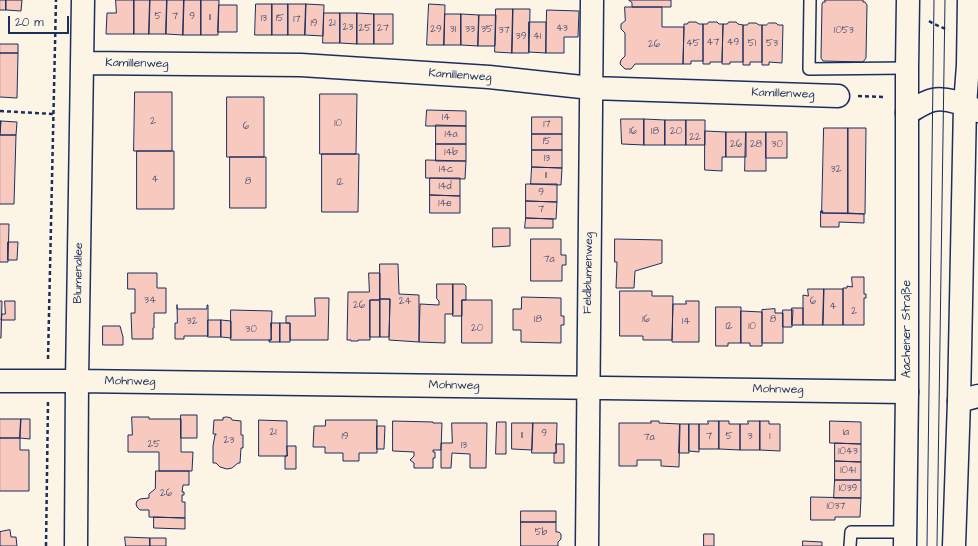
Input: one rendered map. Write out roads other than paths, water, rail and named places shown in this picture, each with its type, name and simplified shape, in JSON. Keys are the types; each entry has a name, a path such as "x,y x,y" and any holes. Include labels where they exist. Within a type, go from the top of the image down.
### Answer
{"street":[{"name":"Blumenallee","path":"76,546 83,0"},
{"name":"Feldblumenweg","path":"587,546 592,0"},
{"name":"Aachener Straße","path":"905,539 908,392 908,0"},
{"path":"954,546 969,399 972,108 968,65 969,0"},
{"name":"Kamillenweg","path":"82,63 301,65 489,77 591,88 838,96"},
{"path":"907,113 933,100 950,101 972,108"},
{"name":"Mohnweg","path":"0,381 908,392"}],"lane":[{"path":"810,0 809,69 907,68"},
{"path":"850,546 851,532 905,539"}],"tram line":[{"path":"927,546 934,0"},
{"path":"937,546 945,0"}]}
